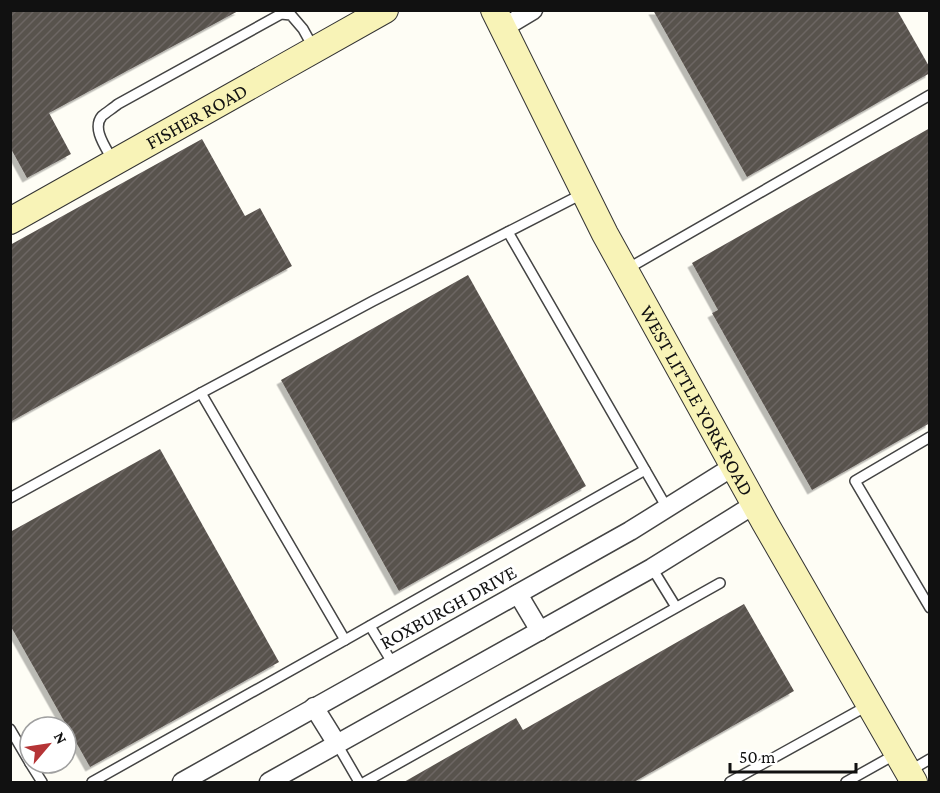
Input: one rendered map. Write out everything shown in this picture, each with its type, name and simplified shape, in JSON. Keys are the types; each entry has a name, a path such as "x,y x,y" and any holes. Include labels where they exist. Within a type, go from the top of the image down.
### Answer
{"main road":[{"name":"FISHER ROAD","path":"10,221 385,10"},
{"name":"WEST LITTLE YORK ROAD","path":"499,19 584,193 625,270 869,704 912,767"}],"street":[{"path":"499,19 533,10"},
{"name":"ROXBURGH DRIVE","path":"182,783 630,531 734,466"},
{"path":"269,783 652,568 755,504"},
{"path":"518,594 540,631"},
{"path":"314,707 336,744"}],"lane":[{"path":"115,163 99,134 99,123 101,117 128,99 281,14 291,15 303,29 315,50"},
{"path":"625,270 930,95"},
{"path":"10,498 201,393 584,193"},
{"path":"508,232 667,507"},
{"path":"201,393 345,640"},
{"path":"930,437 855,481 930,608"},
{"path":"93,783 645,470"},
{"path":"652,568 676,607"},
{"path":"365,783 720,582"},
{"path":"370,626 393,664"},
{"path":"730,783 869,704"},
{"path":"10,729 18,743"},
{"path":"336,744 359,783"},
{"path":"846,783 912,767"}],"building":[{"path":"10,10 240,10 49,113 71,154 27,178 10,147"},
{"path":"653,10 897,10 930,68 930,73 747,177"},
{"path":"930,128 930,423 812,490 712,313 718,310 692,263"},
{"path":"202,139 245,216 260,208 292,266 10,422 10,245"},
{"path":"468,275 586,486 399,591 281,380"},
{"path":"160,449 279,662 90,767 78,746 78,715 61,715 10,625 10,532"},
{"path":"744,604 794,691 634,782 404,782 516,718 523,730"}]}
